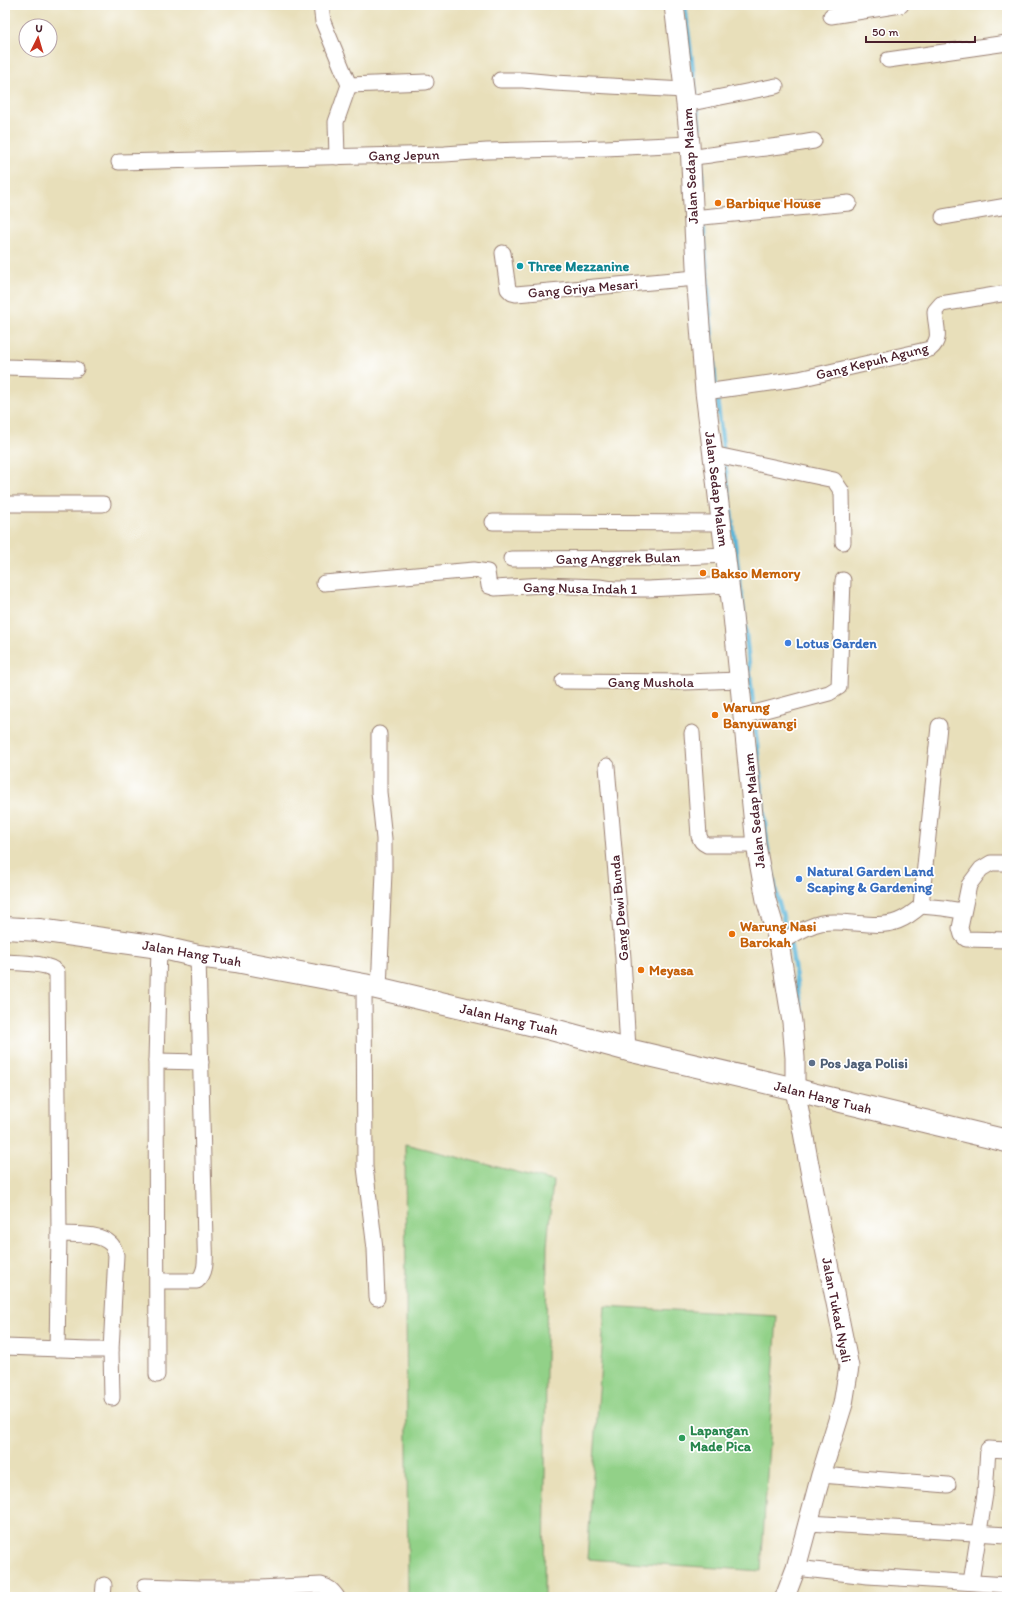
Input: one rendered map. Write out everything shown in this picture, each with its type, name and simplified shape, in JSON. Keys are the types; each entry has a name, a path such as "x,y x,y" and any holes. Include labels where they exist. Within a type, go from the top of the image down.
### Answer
{"main road":[{"name":"Jalan Hang Tuah","path":"5,928 39,930 159,946 198,956 236,961 372,987 547,1028 628,1050 1007,1141"}],"street":[{"path":"321,5 323,22 349,85 336,122 337,157"},
{"name":"Jalan Sedap Malam","path":"674,5 690,99 702,217 696,278 713,391 721,523 739,680 751,714 756,845 765,894 785,940 795,1058 795,1089"},
{"path":"831,16 901,5"},
{"path":"888,60 1007,43"},
{"path":"500,80 523,80 690,99 776,86"},
{"path":"349,85 426,82"},
{"name":"Gang Jepun","path":"119,162 445,154 487,151 605,148 695,153 814,141"},
{"path":"702,217 849,203"},
{"path":"943,217 1007,206"},
{"name":"Gang Griya Mesari","path":"503,253 508,289 512,293 516,294 696,278"},
{"name":"Gang Kepuh Agung","path":"713,391 799,378 930,349 935,345 938,338 935,311 941,304 1007,293"},
{"path":"5,367 76,369"},
{"path":"716,455 834,480 842,492 843,542"},
{"path":"5,504 103,504"},
{"path":"493,522 721,523"},
{"name":"Gang Anggrek Bulan","path":"511,559 662,558 725,555"},
{"name":"Gang Nusa Indah 1","path":"324,583 474,570 487,572 489,586 495,588 543,585 613,589 648,589 729,585"},
{"path":"751,714 829,693 839,687 843,580"},
{"name":"Gang Mushola","path":"563,681 686,682 739,680"},
{"path":"921,906 939,726"},
{"path":"692,732 699,836 701,841 707,845 756,845"},
{"path":"377,1298 375,1249 365,1167 372,987 384,872 384,839 379,792 379,734"},
{"name":"Gang Dewi Bunda","path":"607,766 624,958 628,1050"},
{"path":"1007,863 990,863 981,869 969,885 962,911 960,928 962,935 966,939 1007,940"},
{"path":"785,940 821,923 886,924 897,922 921,906 962,911"},
{"path":"158,1375 156,1061 159,946"},
{"path":"158,1282 197,1281 204,1271 205,1241 198,956"},
{"path":"5,962 46,966 53,968 57,972 59,1234 57,1349"},
{"path":"156,1061 201,1062"},
{"name":"Jalan Tukad Nyali","path":"786,1597 796,1568 821,1475 843,1404 849,1367 818,1218 795,1089"},
{"path":"59,1234 98,1238 105,1240 114,1248 116,1255 111,1350 112,1398"},
{"path":"5,1347 111,1350"},
{"path":"971,1582 985,1494 988,1449 1007,1450"},
{"path":"821,1475 948,1485"},
{"path":"809,1523 1007,1535"},
{"path":"796,1568 868,1576 1007,1585"},
{"path":"145,1586 260,1588 321,1585 327,1586 331,1589 337,1597"}],"green space":[{"path":"405,1144 553,1181 547,1246 544,1597 408,1597"},
{"name":"Lapangan Made Pica","path":"605,1306 777,1316 761,1571 587,1559"}],"waterway":[{"path":"685,5 701,144 703,212"},
{"path":"703,220 716,391 744,615 767,844 777,897 790,941 803,1021 802,1039"}],"place":[{"name":"Barbique House","path":"718,203"},
{"name":"Three Mezzanine","path":"520,266"},
{"name":"Bakso Memory","path":"703,573"},
{"name":"Lotus Garden","path":"788,643"},
{"name":"Warung Banyuwangi","path":"715,715"},
{"name":"Natural Garden Land Scaping & Gardening","path":"799,879"},
{"name":"Warung Nasi Barokah","path":"732,934"},
{"name":"Meyasa","path":"641,970"},
{"name":"Pos Jaga Polisi","path":"812,1063"},
{"name":"Lapangan Made Pica","path":"682,1438"}]}
